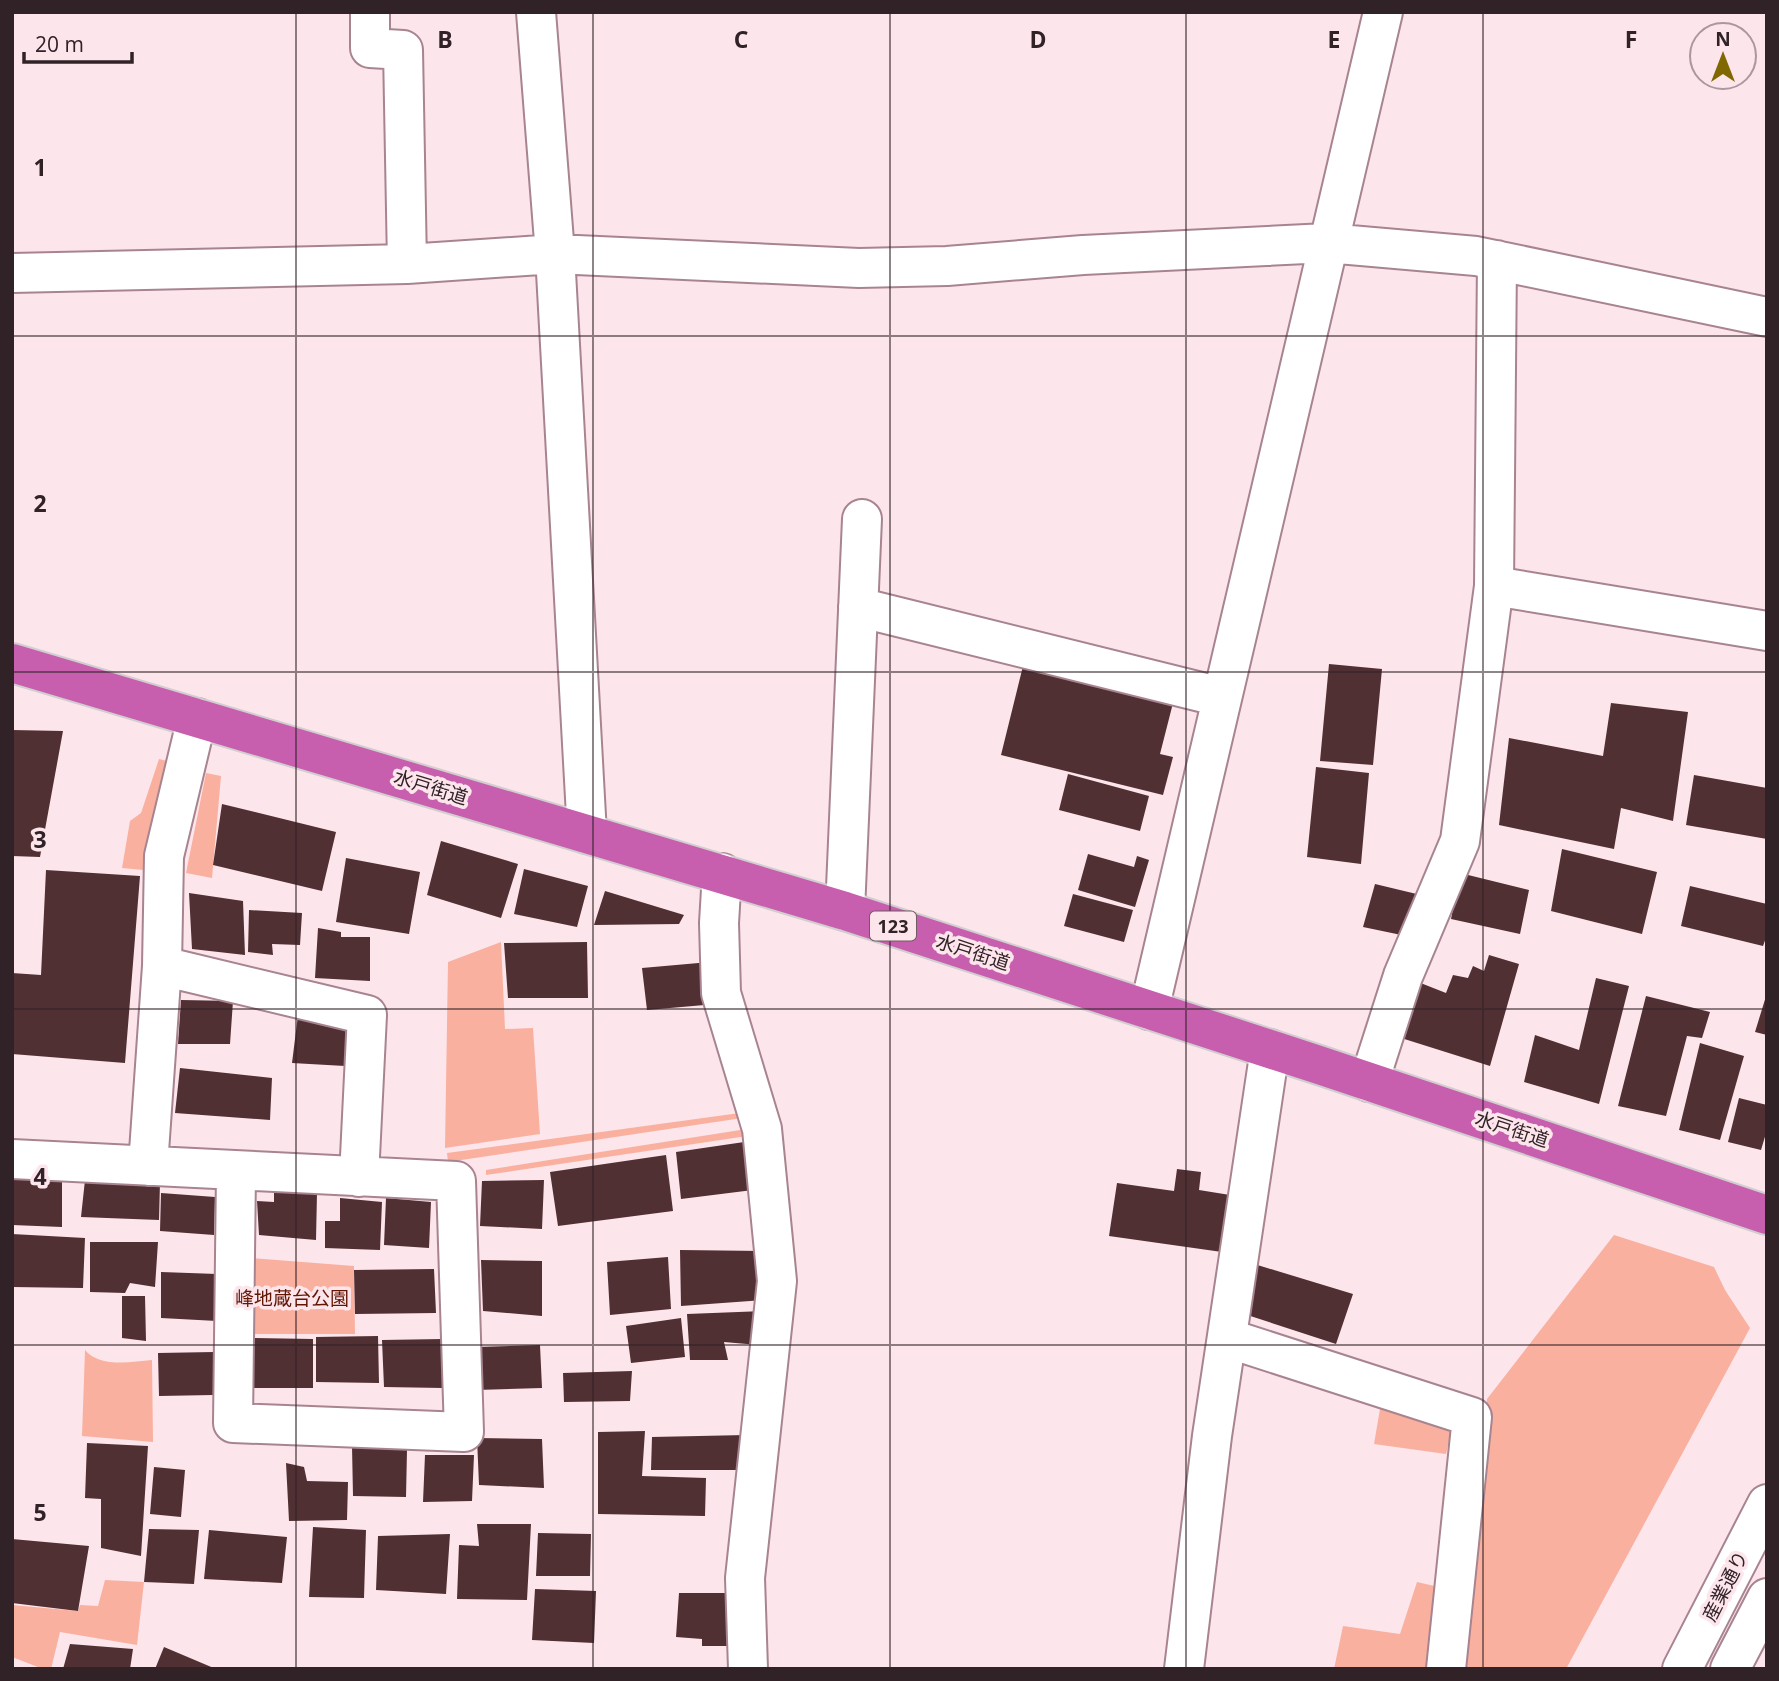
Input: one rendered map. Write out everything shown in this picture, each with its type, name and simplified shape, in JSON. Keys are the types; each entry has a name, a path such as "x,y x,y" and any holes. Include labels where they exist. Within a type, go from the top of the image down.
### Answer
{"highway":[{"name":"水戸街道","path":"12,663 845,911 1767,1215"}],"street":[{"path":"370,12 370,48 403,50 407,264"},
{"path":"536,12 555,254 587,834"},
{"path":"1149,1010 1382,12"},
{"path":"12,272 407,264 555,254 859,268 947,266 1327,243 1476,256 1767,317"},
{"path":"1369,1082 1402,976 1461,841 1494,586 1497,260"},
{"path":"845,911 862,519"},
{"path":"1494,586 1767,631"},
{"path":"858,607 1222,697"},
{"path":"148,1166 162,966 164,856 197,718"},
{"path":"722,873 719,923 721,993 762,1129 777,1281 745,1578 748,1669"},
{"path":"162,966 367,1015 359,1177"},
{"path":"1184,1669 1212,1436 1270,1049"},
{"path":"12,1159 456,1181 464,1432 233,1423 236,1172"},
{"path":"1227,1338 1472,1417 1446,1669"},
{"name":"産業通り","path":"1682,1669 1767,1504"},
{"path":"1730,1669 1767,1598"}],"green space":[{"path":"159,759 175,763 154,871 122,868 130,821 141,813"},
{"path":"206,773 221,776 212,878 186,873"},
{"path":"501,942 505,1029 533,1028 540,1134 445,1148 448,962"},
{"path":"747,1112 749,1117 448,1162 447,1153"},
{"path":"753,1128 754,1135 486,1175 486,1170"},
{"path":"1614,1235 1714,1267 1725,1290 1750,1328 1566,1669 1466,1669 1487,1399"},
{"name":"峰地蔵台公園","path":"252,1258 354,1266 355,1334 251,1334"},
{"path":"85,1350 91,1356 107,1362 152,1360 153,1442 82,1436"},
{"path":"1381,1403 1442,1422 1451,1433 1446,1454 1374,1444"},
{"path":"105,1580 144,1582 137,1645 60,1632 51,1669 43,1669 12,1657 12,1605 78,1611 80,1605 98,1606"},
{"path":"1417,1582 1443,1588 1434,1669 1334,1669 1343,1626 1400,1634"}],"building":[{"path":"1329,664 1382,669 1373,765 1320,761"},
{"path":"1023,666 1173,703 1160,754 1173,757 1163,795 1001,755"},
{"path":"1611,703 1688,712 1673,821 1621,808 1614,849 1499,825 1509,738 1603,756"},
{"path":"12,730 63,731 40,857 12,856"},
{"path":"1316,767 1369,773 1361,864 1307,857"},
{"path":"1068,774 1149,796 1140,831 1059,810"},
{"path":"1694,775 1767,788 1767,839 1686,825"},
{"path":"222,804 336,832 322,891 213,865"},
{"path":"441,841 518,864 501,918 427,895"},
{"path":"1562,849 1657,872 1642,934 1551,911"},
{"path":"1088,854 1134,867 1137,856 1149,860 1135,907 1078,890"},
{"path":"346,858 420,872 409,934 336,922"},
{"path":"524,869 588,886 577,927 514,914"},
{"path":"46,870 140,876 125,1063 12,1054 12,973 41,975"},
{"path":"1460,873 1529,890 1520,934 1451,919"},
{"path":"1375,884 1425,896 1411,937 1363,927"},
{"path":"1690,886 1767,904 1767,935 1763,946 1681,926"},
{"path":"605,891 684,915 679,924 594,925"},
{"path":"189,893 243,901 245,955 192,949"},
{"path":"1073,894 1133,910 1124,942 1064,926"},
{"path":"249,910 302,913 300,945 272,944 273,955 248,952"},
{"path":"318,928 341,932 341,937 370,937 370,981 315,978"},
{"path":"587,942 588,998 508,998 504,943"},
{"path":"1489,955 1519,964 1490,1066 1398,1037 1418,982 1446,993 1453,975 1468,978 1473,966 1484,971"},
{"path":"710,962 716,1004 647,1010 642,968"},
{"path":"1596,978 1629,986 1599,1104 1524,1082 1535,1035 1579,1050"},
{"path":"1767,993 1767,1035 1755,1032"},
{"path":"1646,996 1710,1012 1702,1038 1687,1036 1666,1116 1618,1106"},
{"path":"181,1000 233,1001 230,1044 178,1044"},
{"path":"298,1015 346,1017 345,1066 292,1063"},
{"path":"1700,1043 1744,1056 1720,1140 1679,1130"},
{"path":"180,1068 272,1078 270,1120 175,1113"},
{"path":"1739,1098 1767,1105 1767,1130 1761,1150 1728,1142"},
{"path":"751,1141 761,1189 681,1199 676,1152"},
{"path":"666,1155 673,1211 558,1226 550,1172"},
{"path":"1177,1169 1201,1172 1199,1190 1230,1195 1222,1252 1109,1236 1117,1183 1174,1191"},
{"path":"12,1177 62,1178 62,1227 12,1225"},
{"path":"85,1180 160,1182 159,1220 81,1217"},
{"path":"544,1180 542,1229 480,1226 482,1181"},
{"path":"274,1191 317,1193 316,1240 259,1235 257,1201 274,1202"},
{"path":"161,1193 215,1197 214,1235 160,1231"},
{"path":"340,1198 382,1202 380,1250 325,1248 325,1221 340,1221"},
{"path":"386,1198 431,1202 429,1248 384,1245"},
{"path":"12,1234 85,1238 83,1288 12,1287"},
{"path":"90,1242 158,1242 155,1287 130,1283 125,1293 90,1292"},
{"path":"680,1250 762,1251 764,1300 681,1306"},
{"path":"668,1257 671,1309 610,1315 607,1262"},
{"path":"481,1260 542,1261 542,1316 483,1311"},
{"path":"1251,1263 1353,1294 1336,1344 1238,1312"},
{"path":"434,1269 436,1313 355,1314 354,1270"},
{"path":"161,1272 217,1274 217,1321 161,1318"},
{"path":"122,1296 145,1296 146,1341 122,1338"},
{"path":"764,1311 770,1346 724,1342 728,1360 690,1360 687,1314"},
{"path":"681,1318 685,1357 631,1363 626,1326"},
{"path":"378,1336 379,1383 316,1382 316,1337"},
{"path":"251,1338 313,1339 313,1388 251,1388"},
{"path":"443,1339 443,1388 384,1387 382,1340"},
{"path":"540,1345 542,1388 476,1390 476,1347"},
{"path":"214,1352 213,1395 159,1396 158,1353"},
{"path":"632,1371 630,1401 564,1402 563,1373"},
{"path":"645,1431 642,1476 706,1478 705,1516 598,1514 598,1432"},
{"path":"746,1435 746,1470 651,1470 652,1437"},
{"path":"477,1438 542,1439 544,1488 479,1485"},
{"path":"87,1443 148,1446 141,1556 101,1548 101,1499 85,1498"},
{"path":"352,1446 407,1450 406,1497 353,1496"},
{"path":"425,1455 474,1455 472,1501 423,1502"},
{"path":"286,1463 304,1467 307,1481 348,1482 347,1520 289,1521"},
{"path":"154,1467 185,1470 181,1517 150,1514"},
{"path":"477,1524 531,1524 527,1600 457,1599 459,1545 479,1546"},
{"path":"313,1527 366,1530 364,1598 309,1597"},
{"path":"149,1529 199,1530 194,1584 144,1582"},
{"path":"209,1530 287,1537 282,1583 204,1579"},
{"path":"538,1533 591,1534 590,1576 536,1576"},
{"path":"450,1534 446,1594 376,1590 378,1536"},
{"path":"12,1539 89,1546 78,1611 12,1603"},
{"path":"535,1589 596,1591 594,1643 532,1640"},
{"path":"679,1593 728,1593 729,1646 702,1646 702,1639 676,1637"},
{"path":"70,1644 133,1649 130,1669 63,1669"},
{"path":"164,1647 216,1669 155,1669"}]}
